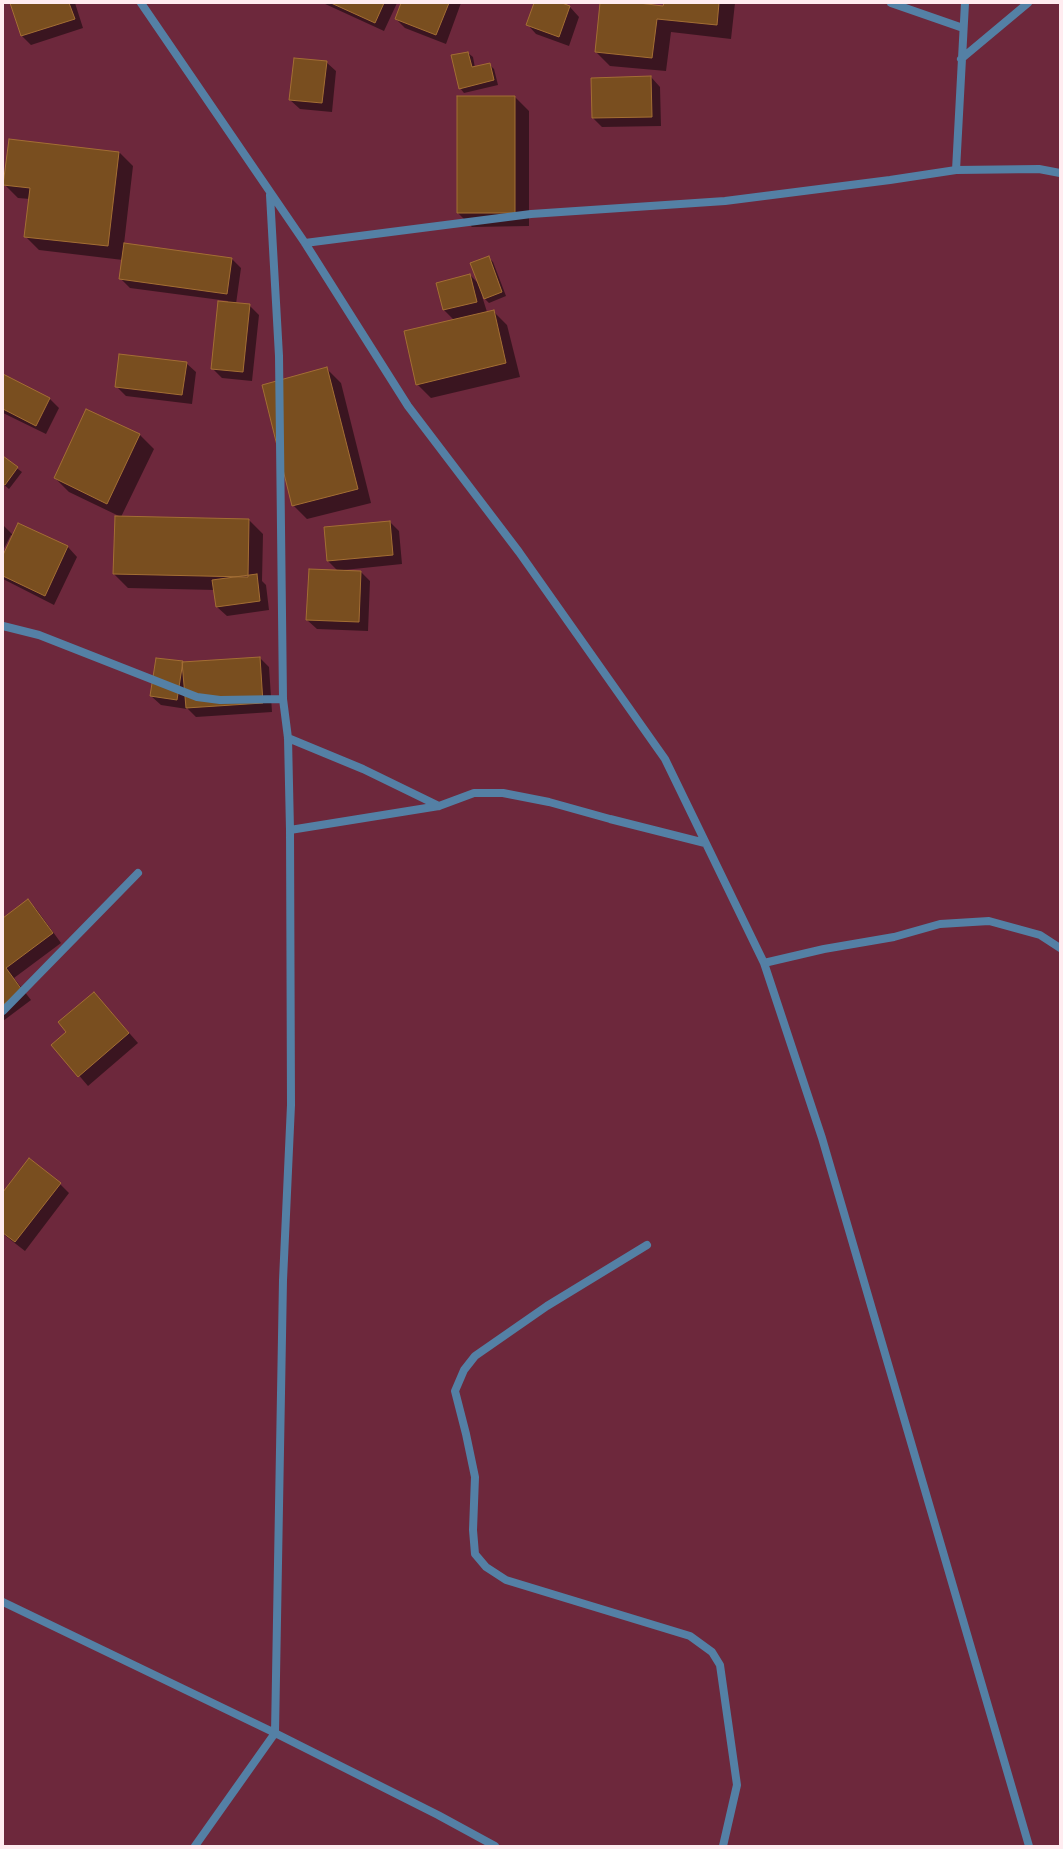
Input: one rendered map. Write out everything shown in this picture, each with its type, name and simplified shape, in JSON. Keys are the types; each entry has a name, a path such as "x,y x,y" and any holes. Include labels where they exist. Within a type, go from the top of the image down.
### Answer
{"street":[{"path":"141,3 270,194 305,243 408,406 519,552 665,759 764,963 822,1138 1029,1846"},
{"path":"891,3 963,28"},
{"path":"956,170 965,3"},
{"path":"961,59 1028,3"},
{"path":"305,243 531,214 725,201 956,170 1039,169 1060,173"},
{"path":"195,1846 275,1733 283,1280 291,1105 290,830 288,738 282,699 279,356 270,194"},
{"path":"3,626 39,635 197,697 220,700 282,699"},
{"path":"288,738 363,769 439,806"},
{"path":"290,830 439,806 474,793 503,793 548,802 705,843"},
{"path":"3,1011 138,873"},
{"path":"764,963 824,949 894,937 940,924 989,921 1040,935 1060,948"},
{"path":"647,1245 547,1306 475,1356 464,1370 455,1391 475,1477 472,1530 475,1554 486,1567 506,1580 690,1636 712,1652 720,1665 737,1785 723,1846"},
{"path":"3,1602 275,1733 496,1846"}],"building":[{"path":"10,3 69,3 75,19 21,36"},
{"path":"331,3 384,3 375,23"},
{"path":"401,3 449,3 436,35 395,19"},
{"path":"534,3 562,3 570,6 559,37 526,25"},
{"path":"600,3 639,3 663,6 664,3 719,3 717,25 657,19 652,58 595,52"},
{"path":"468,52 472,67 490,63 494,80 459,89 451,55"},
{"path":"294,58 327,61 322,103 289,100"},
{"path":"651,76 652,117 592,118 591,78"},
{"path":"457,96 515,96 515,213 457,213"},
{"path":"9,139 119,152 108,246 24,237 30,188 3,185"},
{"path":"124,243 232,258 227,294 119,279"},
{"path":"489,256 502,292 484,299 470,263"},
{"path":"470,274 477,302 443,310 436,283"},
{"path":"218,301 250,304 243,372 211,369"},
{"path":"494,310 506,363 416,385 404,331"},
{"path":"119,354 187,362 182,395 115,387"},
{"path":"327,367 358,489 292,506 262,385"},
{"path":"3,374 50,398 36,426 3,409"},
{"path":"86,409 140,434 107,504 54,478"},
{"path":"3,456 18,467 5,485 3,484"},
{"path":"115,516 249,519 248,577 113,574"},
{"path":"390,521 393,555 327,561 324,527"},
{"path":"18,523 68,546 45,596 3,576 3,555"},
{"path":"309,569 361,571 359,622 306,620"},
{"path":"257,574 260,601 216,607 212,580"},
{"path":"260,657 263,703 186,708 182,662"},
{"path":"156,658 183,661 177,700 150,696"},
{"path":"28,899 53,933 6,968 22,990 3,1005 3,918"},
{"path":"94,992 129,1033 78,1077 51,1045 66,1032 58,1022"},
{"path":"29,1158 61,1183 15,1242 3,1233 3,1192"}]}
